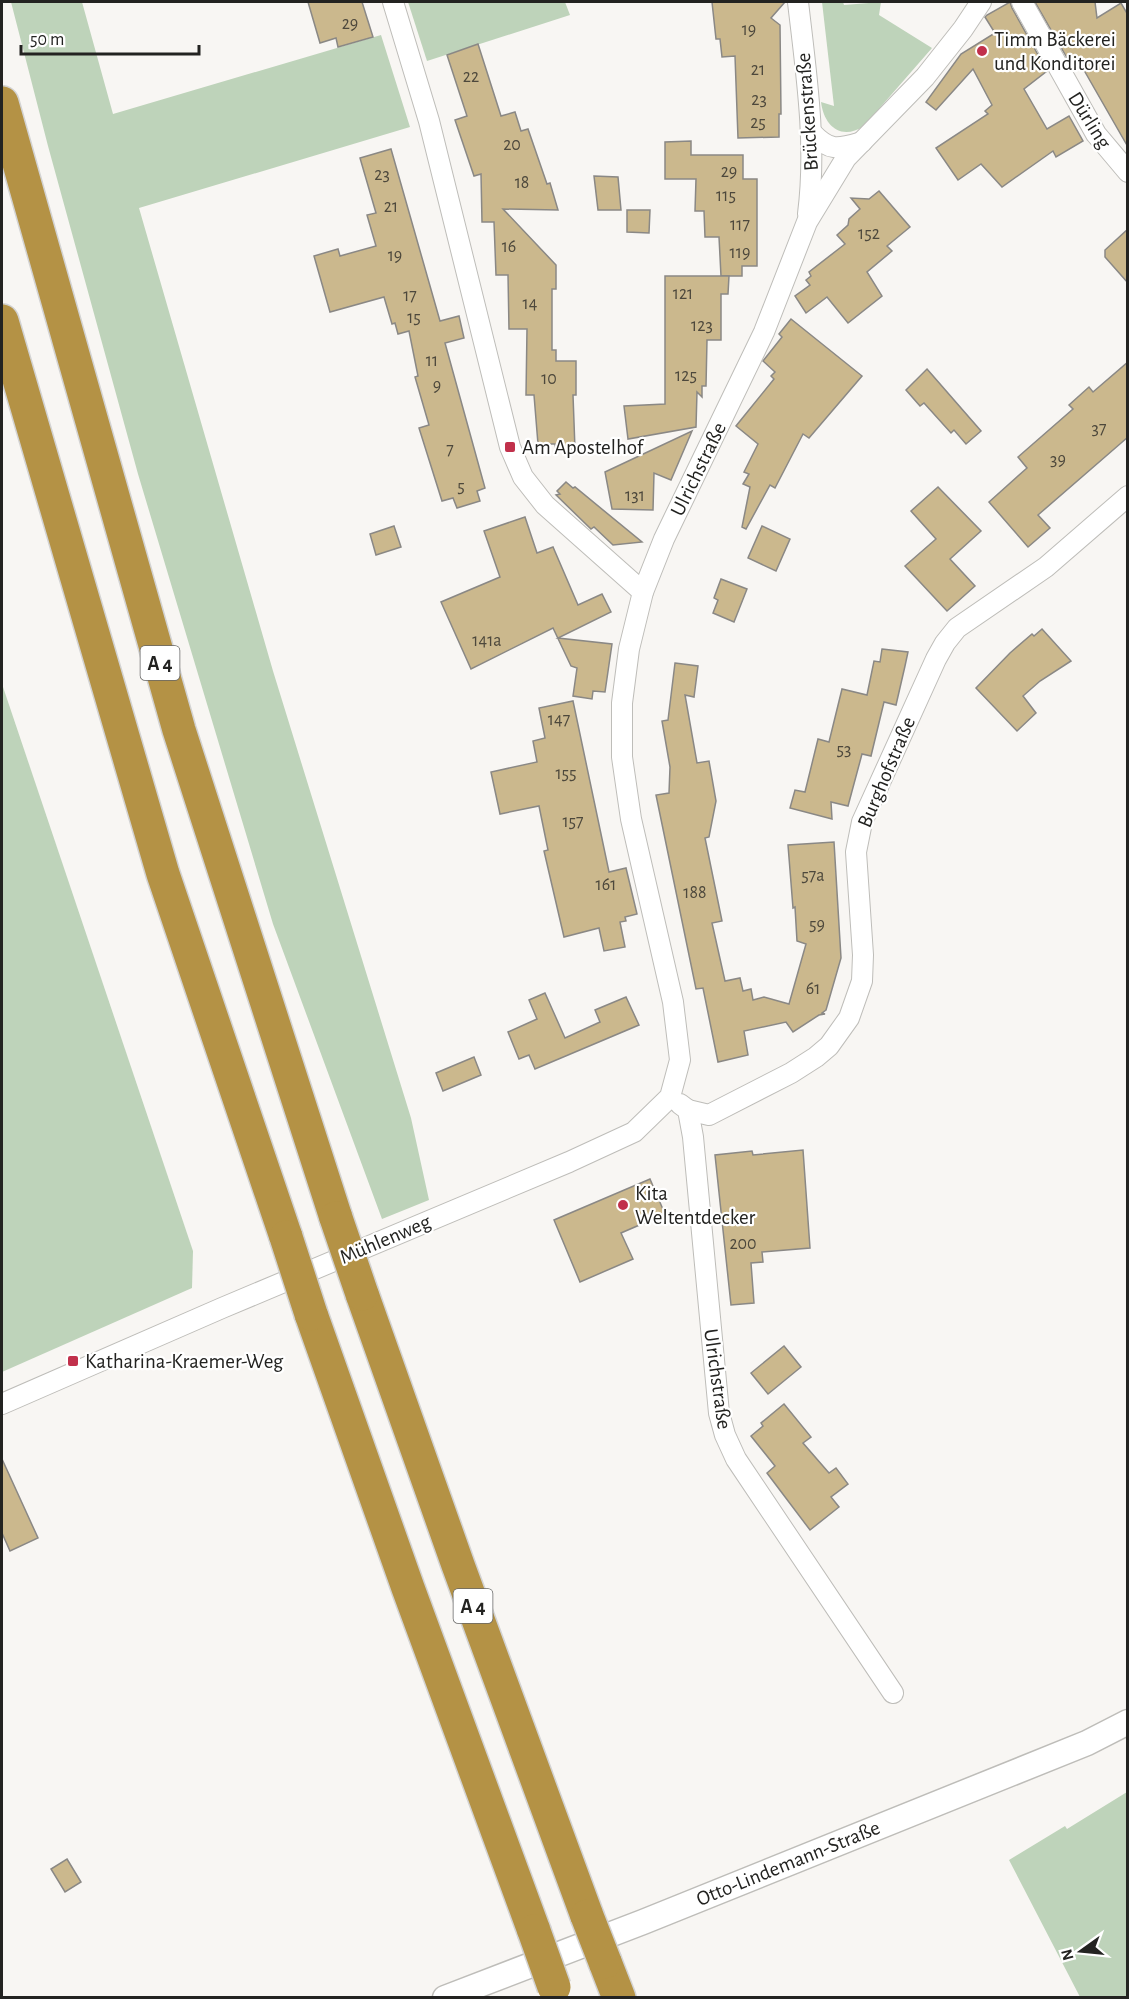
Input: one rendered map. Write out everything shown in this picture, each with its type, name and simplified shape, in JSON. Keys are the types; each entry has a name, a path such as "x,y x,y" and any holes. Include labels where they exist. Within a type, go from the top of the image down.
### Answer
{"highway":[{"name":"A 4","path":"2,103 179,730 336,1218 458,1565 619,1998"},
{"name":"A 4","path":"2,321 163,874 311,1314 408,1588 557,1992"}],"street":[{"path":"393,2 429,121 510,447 523,477 544,505 643,592"},
{"name":"Brückenstraße","path":"798,2 812,133 812,179 807,222"},
{"name":"Ulrichstraße","path":"670,1097 680,1060 673,1002 631,819 622,757 622,703 629,649 643,592 664,539 764,332 807,222 846,158 925,77 981,2"},
{"name":"Dürling","path":"1022,2 1096,134 1128,172"},
{"path":"812,133 822,144 832,148 862,142"},
{"name":"Burghofstraße","path":"688,1110 709,1115 791,1073 829,1046 849,1018 862,981 863,955 856,852 862,822 945,643 957,628 1046,567 1128,496"},
{"path":"670,1097 688,1110"},
{"name":"Mühlenweg","path":"2,1404 634,1132 670,1097"},
{"name":"Ulrichstraße","path":"688,1110 694,1148 719,1413 725,1435 736,1459 893,1693"},
{"name":"Otto-Lindemann-Straße","path":"445,1998 643,1923 1087,1743 1128,1722"}],"green space":[{"path":"11,2 82,2 113,114 381,35 410,127 139,208 273,671 411,1118 429,1200 382,1219 273,924 138,474"},
{"path":"408,2 565,2 570,15 427,61"},
{"path":"822,2 843,2 844,5 881,2 879,15 932,48 864,126 848,132 835,129 830,124 821,102 834,106"},
{"path":"2,684 193,1251 192,1288 2,1372"},
{"path":"1127,1792 1127,1997 1080,1997 1009,1860 1065,1826 1067,1829"}],"building":[{"path":"308,2 362,2 373,37 338,47 336,38 320,43"},
{"path":"712,2 785,2 771,18 780,25 779,137 738,138 735,56 722,57 720,39 716,39"},
{"path":"1010,2 1047,71 1024,89 1047,129 1069,116 1083,141 1056,157 1053,151 1002,187 981,164 958,180 936,148 988,114 985,111 992,105 973,69 936,110 926,102 961,54 995,33 985,17"},
{"path":"1035,2 1095,2 1097,18 1121,3 1128,15 1128,147 1081,65 1074,70"},
{"path":"478,44 501,116 515,112 521,131 528,129 547,184 550,183 558,210 503,209 556,265 556,289 552,289 552,350 556,350 556,361 576,361 576,395 573,395 575,449 556,452 555,444 538,444 534,395 526,395 527,329 509,329 508,275 496,275 494,222 482,222 481,174 474,176 455,120 467,116 447,55"},
{"path":"691,141 691,155 743,155 743,179 757,179 757,266 742,266 742,276 721,276 719,237 705,237 704,211 695,211 696,179 665,179 665,142"},
{"path":"391,149 440,321 459,316 464,338 445,343 485,488 477,491 480,501 457,508 453,498 442,501 419,428 429,425 415,377 418,376 409,331 398,334 395,323 392,324 384,297 330,312 314,256 338,249 340,256 376,246 367,215 376,213 360,158"},
{"path":"594,176 618,177 621,210 598,210"},
{"path":"879,191 910,227 887,246 892,251 867,272 882,296 848,323 827,297 806,313 795,296 810,285 806,280 811,276 809,272 845,244 837,235 860,209 851,198 869,199"},
{"path":"627,210 650,210 649,233 627,232"},
{"path":"1128,229 1128,283 1105,257 1105,250"},
{"path":"665,276 729,276 728,294 721,294 721,340 707,340 706,386 702,386 702,397 697,392 696,427 628,439 624,406 665,404"},
{"path":"791,319 862,376 809,438 803,434 775,488 770,485 746,529 742,527 750,487 743,484 749,474 744,472 758,444 736,426 774,379 771,376 775,372 763,361 782,337 779,334"},
{"path":"1128,362 1128,437 1038,515 1050,528 1028,547 989,502 1027,468 1018,457 1073,409 1069,405 1089,387 1093,392"},
{"path":"927,369 981,431 966,444 954,430 951,433 924,403 920,406 906,390"},
{"path":"692,431 671,480 654,473 653,510 612,509 605,472"},
{"path":"566,482 642,542 613,545 594,527 591,529 556,495 560,494 557,491"},
{"path":"938,487 981,531 950,559 975,586 947,611 905,566 936,539 911,511"},
{"path":"525,517 537,553 553,547 578,605 602,594 611,612 558,638 612,644 605,692 593,691 592,699 573,696 577,668 571,666 553,628 471,669 441,602 500,577 484,531"},
{"path":"394,526 401,547 376,555 370,534"},
{"path":"762,526 790,539 776,571 748,558"},
{"path":"721,579 747,589 734,622 713,613 718,600 714,598"},
{"path":"1042,629 1071,661 1040,681 1023,696 1036,713 1017,731 976,688 1010,653 1032,634 1034,636"},
{"path":"882,649 908,652 896,705 884,702 871,756 862,754 848,806 831,802 832,819 790,808 795,790 805,792 818,739 829,742 842,689 867,695 874,661 880,662"},
{"path":"675,663 698,666 694,697 685,695 697,763 709,761 716,801 709,837 705,838 722,921 712,923 725,981 740,978 743,991 751,989 753,1000 764,997 789,1004 806,944 797,941 788,845 834,842 841,958 826,1010 822,1013 825,1014 819,1015 793,1032 786,1022 744,1031 748,1055 718,1062 703,988 696,989 656,795 669,793 670,767 662,721 668,720"},
{"path":"573,701 609,872 626,868 637,914 625,917 626,921 620,922 625,947 604,951 599,928 564,937 544,851 548,850 539,806 500,814 491,772 537,762 533,741 545,738 539,708"},
{"path":"545,993 565,1038 600,1022 595,1010 626,997 639,1025 535,1069 529,1055 519,1059 508,1032 537,1019 529,1000"},
{"path":"474,1057 481,1075 443,1091 436,1073"},
{"path":"803,1150 810,1248 762,1252 763,1262 751,1263 754,1303 731,1305 715,1155 752,1151 753,1155"},
{"path":"650,1179 665,1214 621,1233 633,1259 580,1282 554,1220"},
{"path":"784,1346 801,1367 768,1394 751,1373"},
{"path":"784,1404 811,1437 803,1443 829,1473 836,1468 848,1484 831,1497 839,1507 810,1530 767,1473 775,1466 751,1436 763,1426 761,1423"},
{"path":"2,1459 38,1538 10,1551 2,1533"},
{"path":"67,1859 81,1882 65,1892 51,1869"}],"place":[{"name":"Timm Bäckerei und Konditorei","path":"982,51"},
{"name":"Am Apostelhof","path":"510,447"},
{"name":"Kita Weltentdecker","path":"623,1205"},
{"name":"Katharina-Kraemer-Weg","path":"73,1361"}]}
